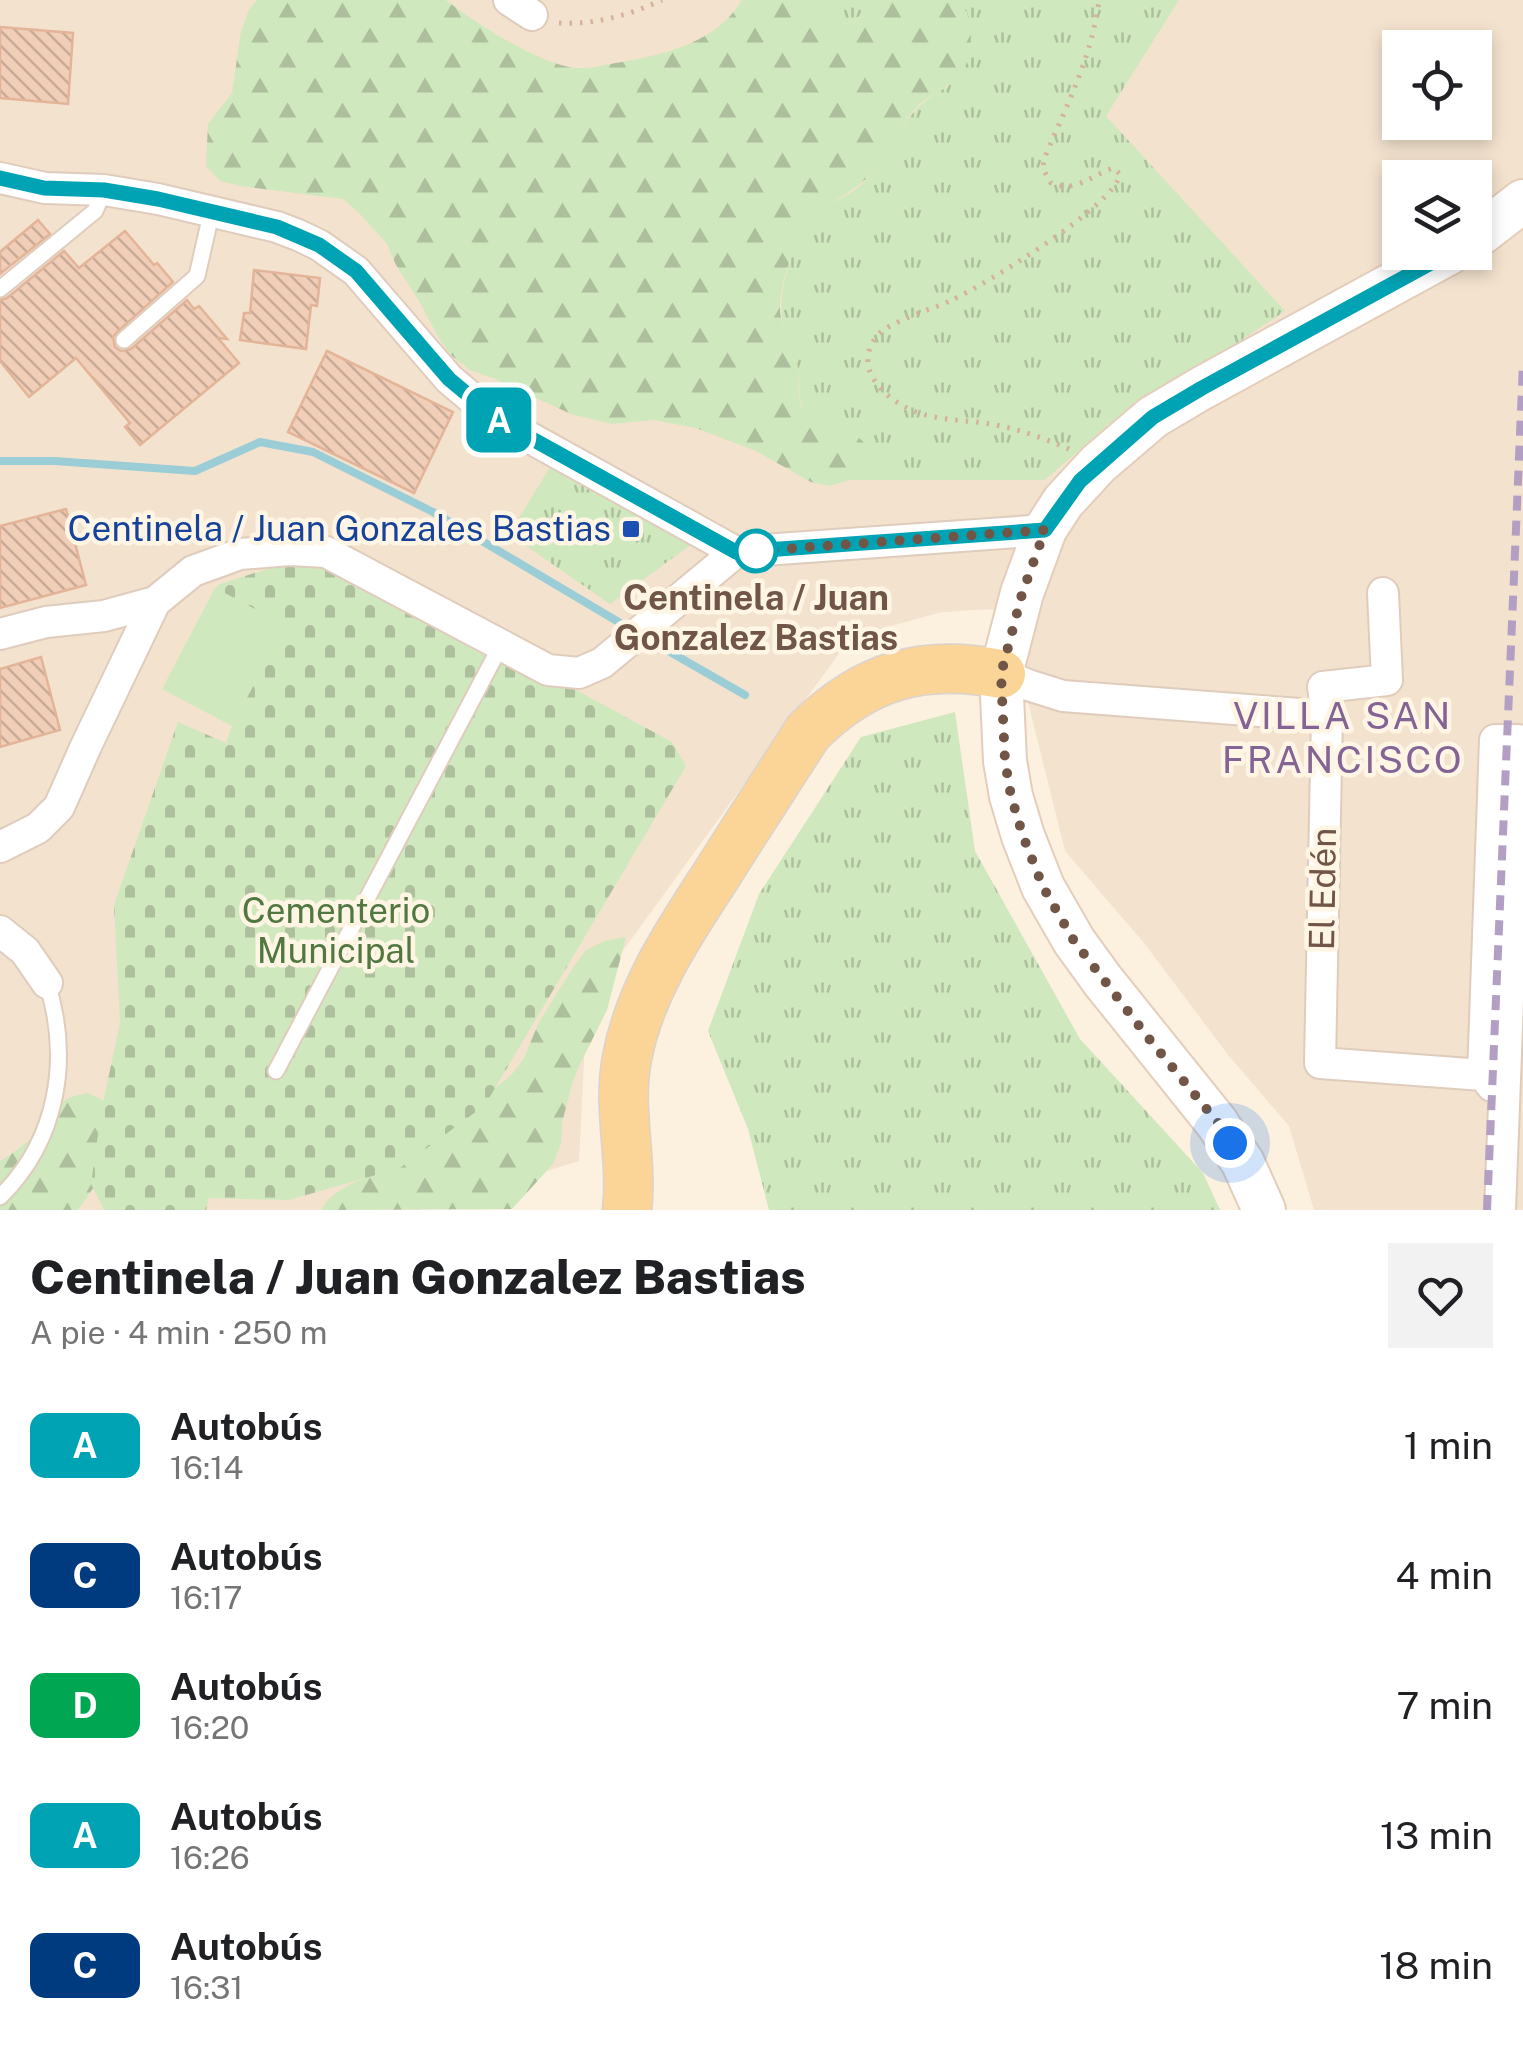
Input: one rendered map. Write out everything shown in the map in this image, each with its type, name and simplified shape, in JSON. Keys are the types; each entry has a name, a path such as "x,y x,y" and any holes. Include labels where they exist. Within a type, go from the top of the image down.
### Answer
{"main road":[{"path":"1492,225 1523,201"},
{"path":"1264,1210 1243,1163 1218,1123 1103,981 1043,887 1011,796 1005,761 1001,674 1022,594 1045,530 1063,502 1098,464 1153,417 1418,270"},
{"path":"635,1202 622,1107 634,1027 670,947 808,732 848,697 896,675 947,667 1001,674"}],"street":[{"path":"0,178 44,188 104,190 212,210 288,231 328,251 356,271 440,370 498,420 736,552 1045,530"},
{"path":"0,847 38,828 59,807 155,602 193,570 240,554 326,552 500,646 548,670 568,674 602,664 736,552"},
{"path":"1001,674 1063,696 1327,716 1323,687 1387,680 1383,592"},
{"path":"0,634 46,622 104,616 155,602"},
{"name":"El Edén","path":"1327,716 1320,1062 1494,1081"},
{"path":"1494,1081 1518,740 1495,740 1494,1081 1500,1210"},
{"path":"0,931 25,950 48,983"}],"lane":[{"path":"0,289 95,211 104,190"},
{"path":"124,340 196,276 212,210"},
{"path":"276,1071 500,646"},
{"path":"0,1197 38,1146 56,1096 60,1048 48,983"}],"path":[{"path":"520,7 556,23 574,24 614,18 662,0"},
{"path":"1098,464 1033,434 999,425 924,415 905,407 879,389 872,379 868,357 885,328 953,300 997,276 1080,218 1118,184 1120,174 1113,168 1064,188 1051,183 1043,169 1090,48 1099,0"}],"shaded area":[{"path":"0,0 1523,0 1523,1210 1314,1210 1289,1126 1229,1056 1144,943 1065,851 1028,702 995,609 942,612 851,637 587,1000 579,1161 419,1210 0,1210"}],"green space":[{"path":"257,0 446,0 526,51 576,68 639,59 690,44 719,26 742,0 817,0 828,27 847,23 890,0 951,0 967,12 971,43 962,71 915,109 873,172 815,217 799,241 783,285 780,312 797,363 802,409 826,428 862,440 872,451 866,469 830,486 811,482 756,451 696,428 654,420 612,424 571,414 470,370 440,340 387,244 343,199 220,181 206,166 208,124 232,93 241,31"},
{"path":"817,0 890,0 847,23 827,27"},
{"path":"951,0 1179,0 1106,116 1285,311 1109,424 1045,480 849,480 866,469 857,436 816,423 801,404 798,371 782,316 784,283 794,250 811,222 864,182 912,114 949,86"},
{"path":"555,459 700,538 610,604 509,534"},
{"name":"Cementerio Municipal","path":"321,552 672,742 686,766 485,1105 400,1168 289,1200 209,1198 206,1210 104,1210 91,1184 120,1022 114,905 178,722 226,743 285,625 215,588"},
{"path":"215,588 285,625 232,726 162,689"},
{"path":"955,712 975,851 1080,1039 1203,1173 1220,1210 769,1210 748,1129 708,1031 759,894 861,737"},
{"path":"626,937 607,1010 572,1084 561,1144 553,1164 512,1209 321,1210 339,1191 380,1170 513,1073 539,1022 586,950"},
{"path":"88,1093 107,1102 96,1184 78,1210 0,1210 0,1161 45,1125 65,1100"}],"building":[{"path":"0,27 73,33 68,104 0,98"},
{"path":"38,220 50,234 0,274 0,252"},
{"path":"125,231 173,282 117,332 113,337 115,347 121,351 131,349 187,300 194,309 199,306 227,339 218,338 239,363 140,445 125,427 130,423 76,358 29,397 0,361 0,300 64,251 79,268"},
{"path":"254,270 320,278 317,306 311,305 306,349 240,340 244,313 250,313"},
{"path":"327,351 453,412 414,493 288,432"},
{"path":"66,509 86,585 0,608 0,526"},
{"path":"41,657 60,730 0,747 0,669"}],"waterway":[{"path":"0,461 195,471 260,442 313,452 433,512 632,630"},
{"path":"644,637 745,695"}],"railway":[{"path":"1487,1210 1523,364"}],"bus line":[{"name":"A","path":"0,178 44,188 104,190 212,210 277,227 319,245 356,271 449,379 498,420 736,552 1045,530 1080,481 1153,417 1418,270"}],"place":[{"name":"Centinela / Juan Gonzales Bastias","path":"631,529"},
{"name":"Centinela / Juan Gonzalez Bastias","path":"756,551"}],"district":[{"name":"VILLA SAN FRANCISCO","path":"1343,738"}],"route":[{"path":"756,551 1045,530 1022,594 1001,674 1005,761 1023,836 1043,887 1074,941 1230,1143"}]}
